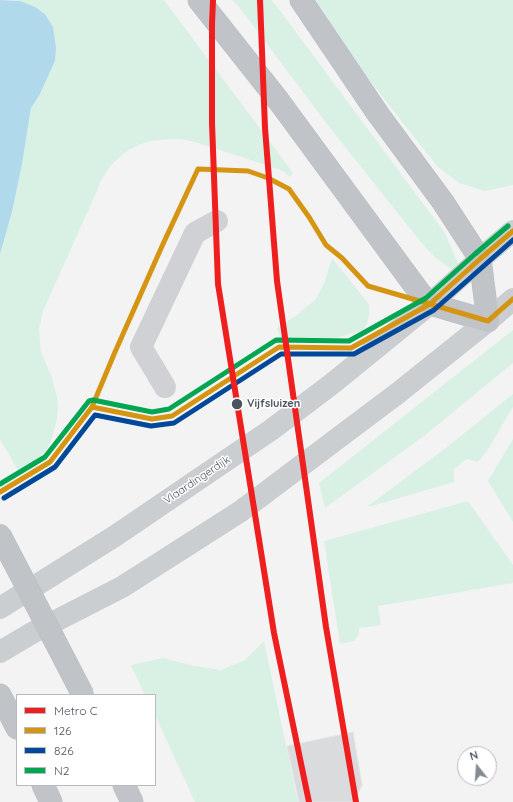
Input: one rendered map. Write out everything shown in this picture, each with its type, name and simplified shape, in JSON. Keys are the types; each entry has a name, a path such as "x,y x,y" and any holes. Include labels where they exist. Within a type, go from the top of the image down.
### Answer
{"highway":[{"path":"199,0 278,100 420,293 430,304 488,321 480,259 443,202 378,114 302,0"},
{"path":"0,535 82,694"},
{"path":"0,695 16,726"},
{"path":"43,786 51,802"},
{"path":"124,786 132,802"}],"main road":[{"name":"Vlaardingerdijk","path":"0,608 115,536 271,430 333,383 430,304 513,231"},
{"path":"0,652 122,586 241,511 398,393 488,321 513,299"}],"street":[{"path":"165,387 141,347 195,233 218,221"}],"green space":[{"path":"16,0 164,0 293,173 290,177 283,171 257,162 195,142 180,139 150,141 141,144 127,151 110,166 99,184 43,311 39,329 41,352 52,378 57,397 57,419 51,441 47,449 32,465 20,474 0,439 0,254 12,212 22,164 31,108 39,96 55,61 53,27 45,14 35,7"},
{"path":"232,0 271,0 275,4 445,233 458,263 451,269 436,258 424,246 334,133 239,7"},
{"path":"311,0 513,0 513,185 485,191 459,183 437,166 366,76"},
{"path":"332,258 369,304 369,317 365,328 361,331 327,340 281,340 277,328 297,315 315,300 324,284"},
{"path":"513,330 513,363 424,436 325,508 319,483"},
{"path":"513,394 513,407 487,451 478,462 467,459 454,469 454,482 368,506 447,447"},
{"path":"513,439 513,522 488,481"},
{"path":"468,501 513,565 513,583 378,606 381,625 359,628 359,634 354,641 340,644 324,541"},
{"path":"264,641 298,802 195,802 156,717 156,694 145,694 131,665 163,658 195,666 221,670 245,660"}],"water":[{"path":"0,0 20,1 35,7 45,14 53,27 56,48 55,61 39,96 31,108 22,164 12,212 0,254"}],"building":[{"path":"353,732 362,785 354,802 299,802 287,746"}],"metro line":[{"name":"C","path":"213,0 212,123 218,284 274,633 309,802"},
{"name":"C","path":"260,0 265,128 277,281 326,627 356,802"}],"transit line":[{"name":"126","path":"0,492 50,462 92,407 163,244 198,169 248,171 268,178 289,189 309,217 326,245 342,258 368,286 488,321 513,299"},
{"name":"N2","path":"0,484 45,457 89,401 93,400 152,412 169,409 276,340 349,341 426,298 508,226"},
{"name":"126","path":"92,407 152,419 172,416 279,347 351,348 430,304 513,231"},
{"name":"826","path":"4,498 55,467 95,415 151,426 174,423 281,354 354,354 434,310 513,240"}],"place":[{"name":"Vijfsluizen","path":"237,404"}]}
